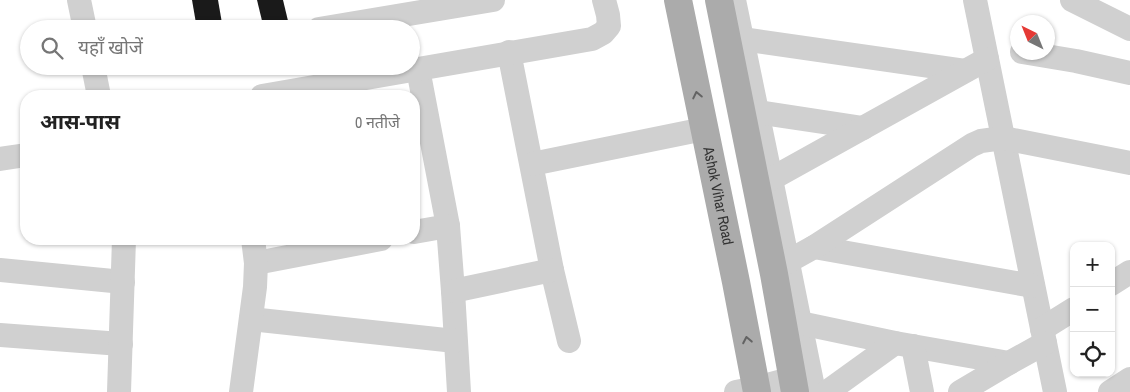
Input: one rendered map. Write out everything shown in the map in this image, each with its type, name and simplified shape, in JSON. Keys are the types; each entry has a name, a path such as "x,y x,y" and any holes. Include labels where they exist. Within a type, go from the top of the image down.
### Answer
{"main road":[{"name":"Ashok Vihar Road","path":"678,0 736,282 750,391"},
{"path":"719,0 774,274 801,387"}],"street":[{"path":"79,0 83,20"},
{"path":"373,20 493,0"},
{"path":"420,68 592,39 603,33 609,26 604,0"},
{"path":"734,0 800,323 801,387 750,391"},
{"path":"975,0 1055,392"},
{"path":"1085,3 1130,29"},
{"path":"742,39 965,71"},
{"path":"509,52 552,270 569,341"},
{"path":"771,179 965,71 986,52 1010,52"},
{"path":"1055,58 1130,73"},
{"path":"95,75 98,90"},
{"path":"323,90 388,75"},
{"path":"419,75 448,226 459,392"},
{"path":"757,112 863,128"},
{"path":"532,164 704,129"},
{"path":"788,262 981,141 1003,138 1130,163"},
{"path":"0,158 20,155"},
{"path":"420,231 448,226"},
{"path":"119,392 124,245"},
{"path":"241,392 254,287 256,263 254,245"},
{"path":"256,263 335,245"},
{"path":"814,247 1034,286"},
{"path":"0,270 123,282"},
{"path":"453,291 552,270"},
{"path":"1115,281 1130,272"},
{"path":"960,392 1009,363 1070,313"},
{"path":"251,319 455,341"},
{"path":"800,323 1009,363"},
{"path":"0,335 121,344"},
{"path":"827,392 904,344"},
{"path":"904,344 922,392"},
{"path":"1110,392 1130,379"}],"building":[{"path":"192,0 218,0 221,20 195,20"},
{"path":"257,0 283,0 288,20 262,20"}]}
